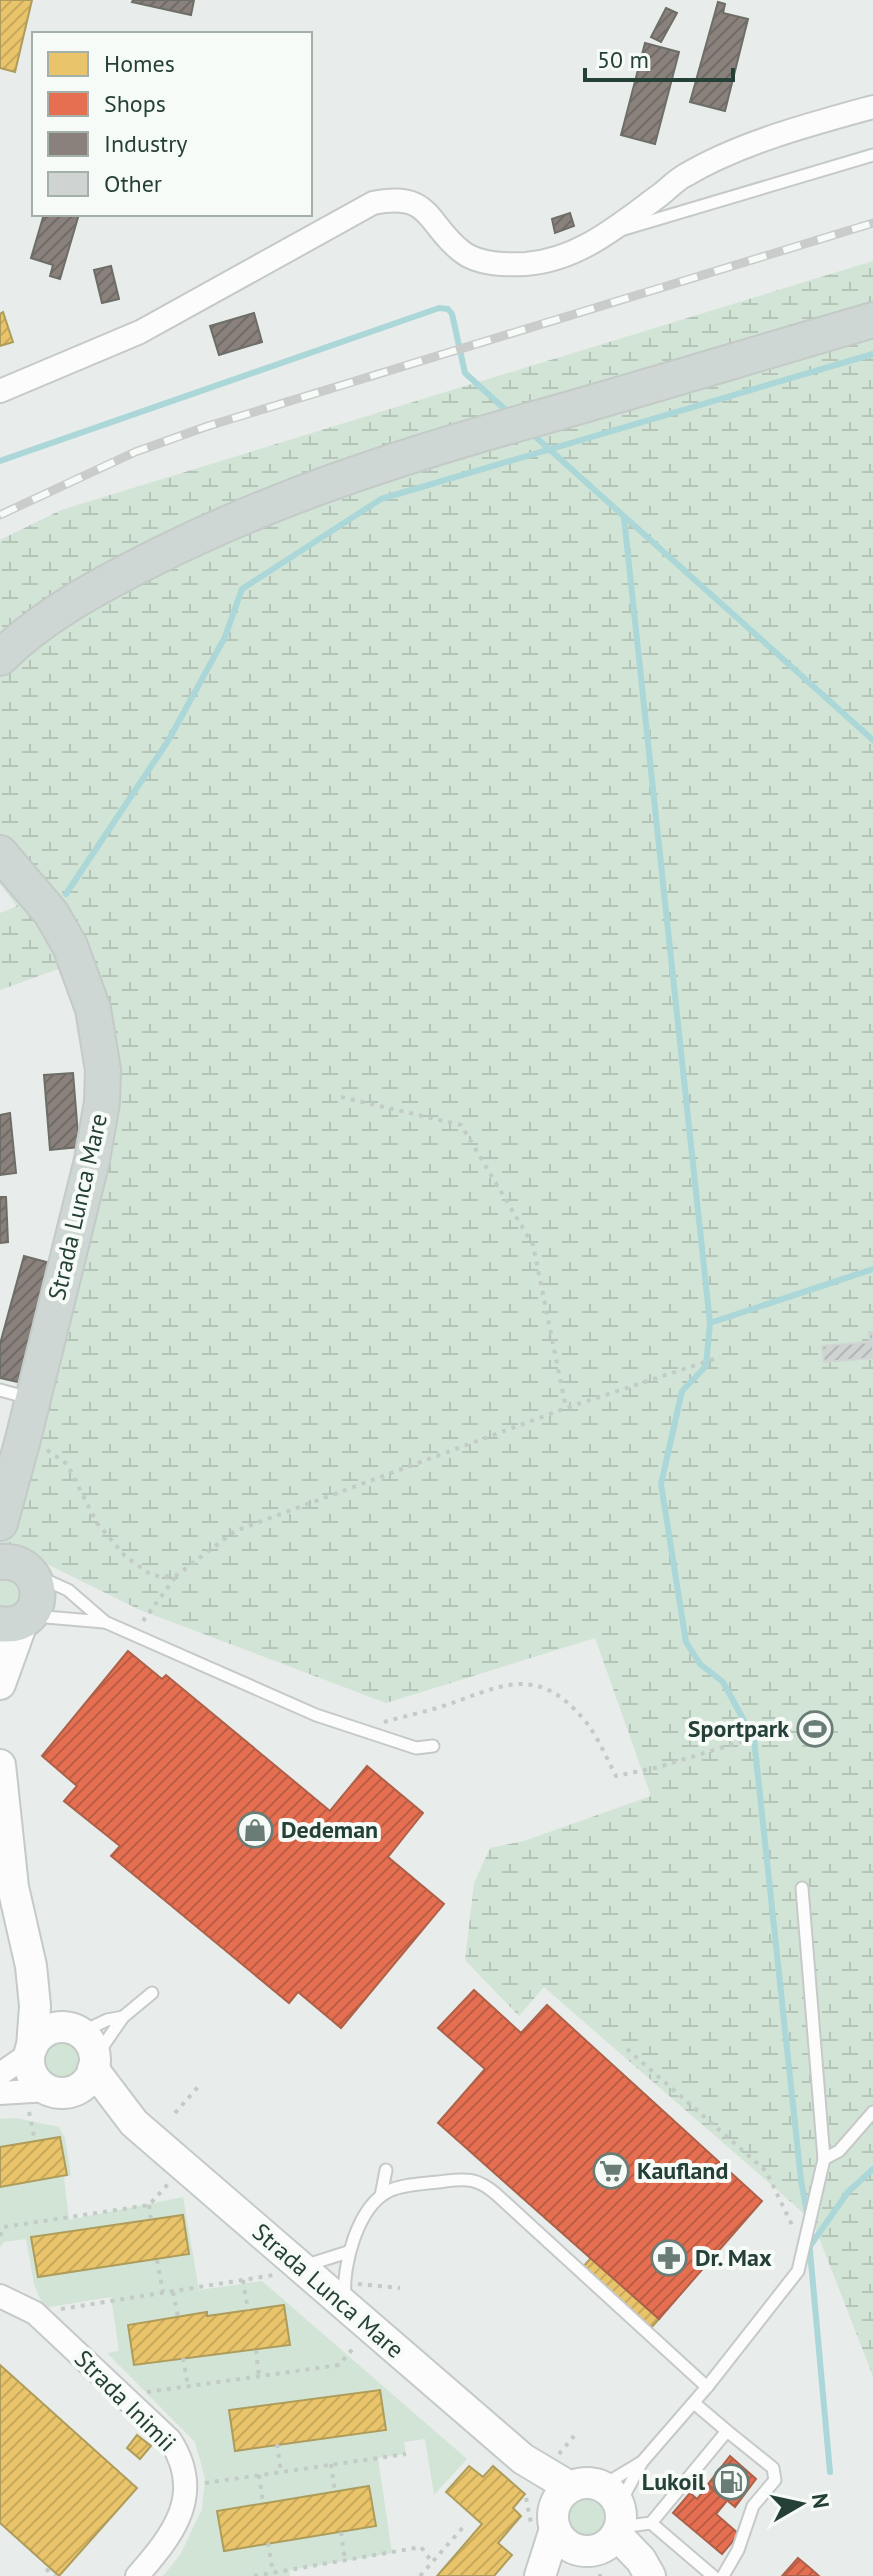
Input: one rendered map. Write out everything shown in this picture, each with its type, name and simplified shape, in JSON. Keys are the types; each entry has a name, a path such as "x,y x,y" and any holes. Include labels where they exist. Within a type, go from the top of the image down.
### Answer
{"main road":[{"path":"2,654 57,613 111,580 225,523 273,503 400,457 873,320"},
{"name":"Strada Lunca Mare","path":"0,853 51,913 70,946 93,1009 103,1070 99,1129 0,1523"},
{"name":"Strada Lunca Mare","path":"13,1462 19,1568 38,1597 17,1621"},
{"path":"0,1684 17,1621"},
{"path":"0,1765 11,1877 31,1966 35,2006 30,2050 32,2075 45,2092 79,2088 90,2078 94,2064 91,2045 49,2001 31,1966"},
{"path":"30,2050 42,2034 50,2030 64,2028 77,2032"},
{"name":"Strada Lunca Mare","path":"94,2064 134,2123 302,2268 354,2306 523,2459 537,2484 560,2507 566,2544 606,2538"},
{"name":"Strada Lunca Mare","path":"45,2092 134,2123"},
{"path":"540,2576 560,2507 586,2483 606,2538 632,2576"},
{"path":"552,2576 606,2538"},
{"path":"606,2538 641,2560 650,2576"}],"street":[{"path":"0,391 140,332 373,203 392,199 409,201 429,213 464,254 487,263 525,264 553,260 611,233 681,177 728,153 873,107"},
{"path":"0,2074 30,2050"},
{"name":"Strada Lunca Mare","path":"0,2093 45,2092"},
{"name":"Strada Inimii","path":"0,2296 35,2313 170,2440 182,2464 187,2485"},
{"path":"137,2576 171,2533 187,2485"}],"lane":[{"path":"611,233 873,155"},
{"path":"0,1390 33,1399"},
{"path":"19,1568 68,1590 105,1622 316,1715 416,1748 433,1746"},
{"path":"17,1621 105,1622"},
{"path":"606,2538 642,2462 694,2403 798,2271 824,2159 802,1888"},
{"path":"94,2064 123,2017 152,1993"},
{"path":"77,2032 123,2017"},
{"path":"824,2159 839,2151 873,2112"},
{"path":"381,2196 386,2170"},
{"path":"354,2306 348,2252 369,2211 381,2196 401,2186 468,2179 482,2183 633,2316 707,2387"},
{"path":"302,2268 348,2252"},
{"path":"694,2403 773,2468 775,2473 775,2480 753,2506 738,2550 723,2576"},
{"path":"606,2538 651,2523 727,2431"},
{"path":"606,2538 642,2462"},
{"path":"651,2523 713,2576"}],"path":[{"path":"341,1097 461,1125 533,1245 566,1408"},
{"path":"133,1634 177,1575 235,1531 566,1408 720,1357"},
{"path":"13,1462 53,1453 67,1464 97,1523 125,1556 150,1574 161,1577 177,1575"},
{"path":"358,1728 436,1708 504,1684 535,1684 561,1697 587,1724 616,1776 655,1768 756,1737"},
{"path":"627,2049 766,2171 792,2223 798,2271"},
{"path":"175,2113 198,2087"},
{"path":"35,2141 45,2092"},
{"path":"0,2236 4,2227 149,2205 184,2167"},
{"path":"149,2205 151,2220"},
{"path":"157,2260 163,2292"},
{"path":"35,2313 302,2268"},
{"path":"243,2280 248,2310"},
{"path":"124,2395 339,2365 354,2306 400,2288"},
{"path":"173,2290 178,2317"},
{"path":"256,2350 259,2376"},
{"path":"183,2358 188,2386"},
{"path":"555,2459 574,2436"},
{"path":"277,2444 281,2472"},
{"path":"187,2485 406,2454"},
{"path":"331,2464 335,2492"},
{"path":"259,2475 263,2503"},
{"path":"420,2576 465,2525"},
{"path":"341,2532 345,2561"},
{"path":"268,2543 273,2573"},
{"path":"254,2576 421,2547 432,2562"},
{"path":"46,2569 55,2576"}],"green space":[{"path":"873,261 873,2376 814,2225 799,2209 544,1987 519,2016 465,1960 474,1883 490,1848 524,1841 651,1796 595,1638 386,1703 140,1610 43,1562 8,1553 0,1555 0,1483 83,1143 86,1079 80,1030 61,968 0,990 0,913 17,906 0,884 0,540 61,510"},
{"path":"9,1569 29,1597 0,1614 0,1571"},
{"path":"62,2039 77,2045 83,2060 77,2075 62,2081 47,2075 41,2060 47,2045"},
{"path":"16,2118 59,2127 65,2138 71,2175 64,2177 69,2220 183,2197 199,2290 262,2281 467,2459 434,2495 425,2439 404,2442 406,2454 378,2458 392,2553 289,2570 290,2576 163,2576 180,2555 202,2509 205,2478 195,2442 107,2353 119,2351 111,2297 44,2308 34,2284 26,2239 4,2242 0,2247 0,2119"},
{"path":"588,2497 602,2503 608,2517 602,2531 588,2537 574,2531 568,2517 574,2503"}],"building: Homes":[{"path":"0,0 32,0 15,72 0,68"},
{"path":"3,312 13,342 0,346 0,314"},
{"path":"60,2137 67,2175 0,2187 0,2147"},
{"path":"183,2215 189,2254 38,2277 31,2237"},
{"path":"591,2258 659,2319 650,2329 582,2268"},
{"path":"284,2305 290,2345 134,2365 128,2325 207,2312 207,2316"},
{"path":"0,2365 137,2488 59,2576 0,2523"},
{"path":"380,2390 386,2430 235,2451 229,2410"},
{"path":"137,2435 151,2446 140,2459 127,2448"},
{"path":"469,2466 483,2477 493,2466 525,2494 513,2508 521,2516 498,2543 512,2555 494,2576 437,2576 482,2524 446,2492"},
{"path":"369,2486 376,2526 224,2551 217,2511"}],"building: Shops":[{"name":"Dedeman","path":"128,1651 162,1679 166,1675 330,1811 367,1766 423,1813 388,1857 444,1904 341,2028 298,1992 289,2003 111,1856 120,1846 64,1801 77,1786 42,1756"},
{"name":"Kaufland","path":"474,1990 521,2033 547,2005 762,2201 659,2319 438,2123 485,2069 438,2028"},
{"name":"Lukoil","path":"730,2456 756,2479 735,2507 708,2484"},
{"path":"708,2486 727,2501 716,2514 739,2534 722,2554 673,2513 690,2493 697,2499"},
{"path":"798,2558 810,2568 819,2576 782,2576"}],"building: Industry":[{"path":"133,0 194,0 191,15"},
{"path":"718,2 725,4 723,13 748,19 725,111 690,102"},
{"path":"666,8 677,13 661,42 651,37"},
{"path":"645,43 679,52 655,144 621,135"},
{"path":"570,213 574,226 555,233 552,219"},
{"path":"43,216 78,216 60,279 50,276 53,265 31,258"},
{"path":"111,266 119,299 102,303 94,270"},
{"path":"254,313 262,342 219,355 210,326"},
{"path":"73,1073 79,1147 50,1150 44,1075"},
{"path":"10,1113 16,1173 0,1175 0,1115"},
{"path":"0,1197 6,1197 8,1242 0,1243"},
{"path":"24,1256 50,1263 18,1382 0,1378 0,1344"}],"building: Other":[{"path":"869,1332 873,1332 873,1358 824,1362 822,1346 870,1342"}],"waterway":[{"path":"0,461 439,308 448,309 452,314 465,373 509,413"},
{"path":"66,894 168,741 225,637 242,589 381,499 873,354"},
{"path":"529,431 873,740"},
{"path":"624,518 710,1323 706,1366 682,1391 661,1484 686,1642 700,1664 723,1682 754,1739 807,2213"},
{"path":"710,1323 873,1269"},
{"path":"810,2246 848,2192 873,2169"},
{"path":"809,2240 830,2472"}],"railway":[{"path":"0,515 135,452 208,426 873,223"}],"place":[{"name":"Sportpark","path":"815,1729"},
{"name":"Dedeman","path":"255,1830"},
{"name":"Kaufland","path":"611,2171"},
{"name":"Dr. Max","path":"669,2258"},
{"name":"Lukoil","path":"731,2482"}]}
